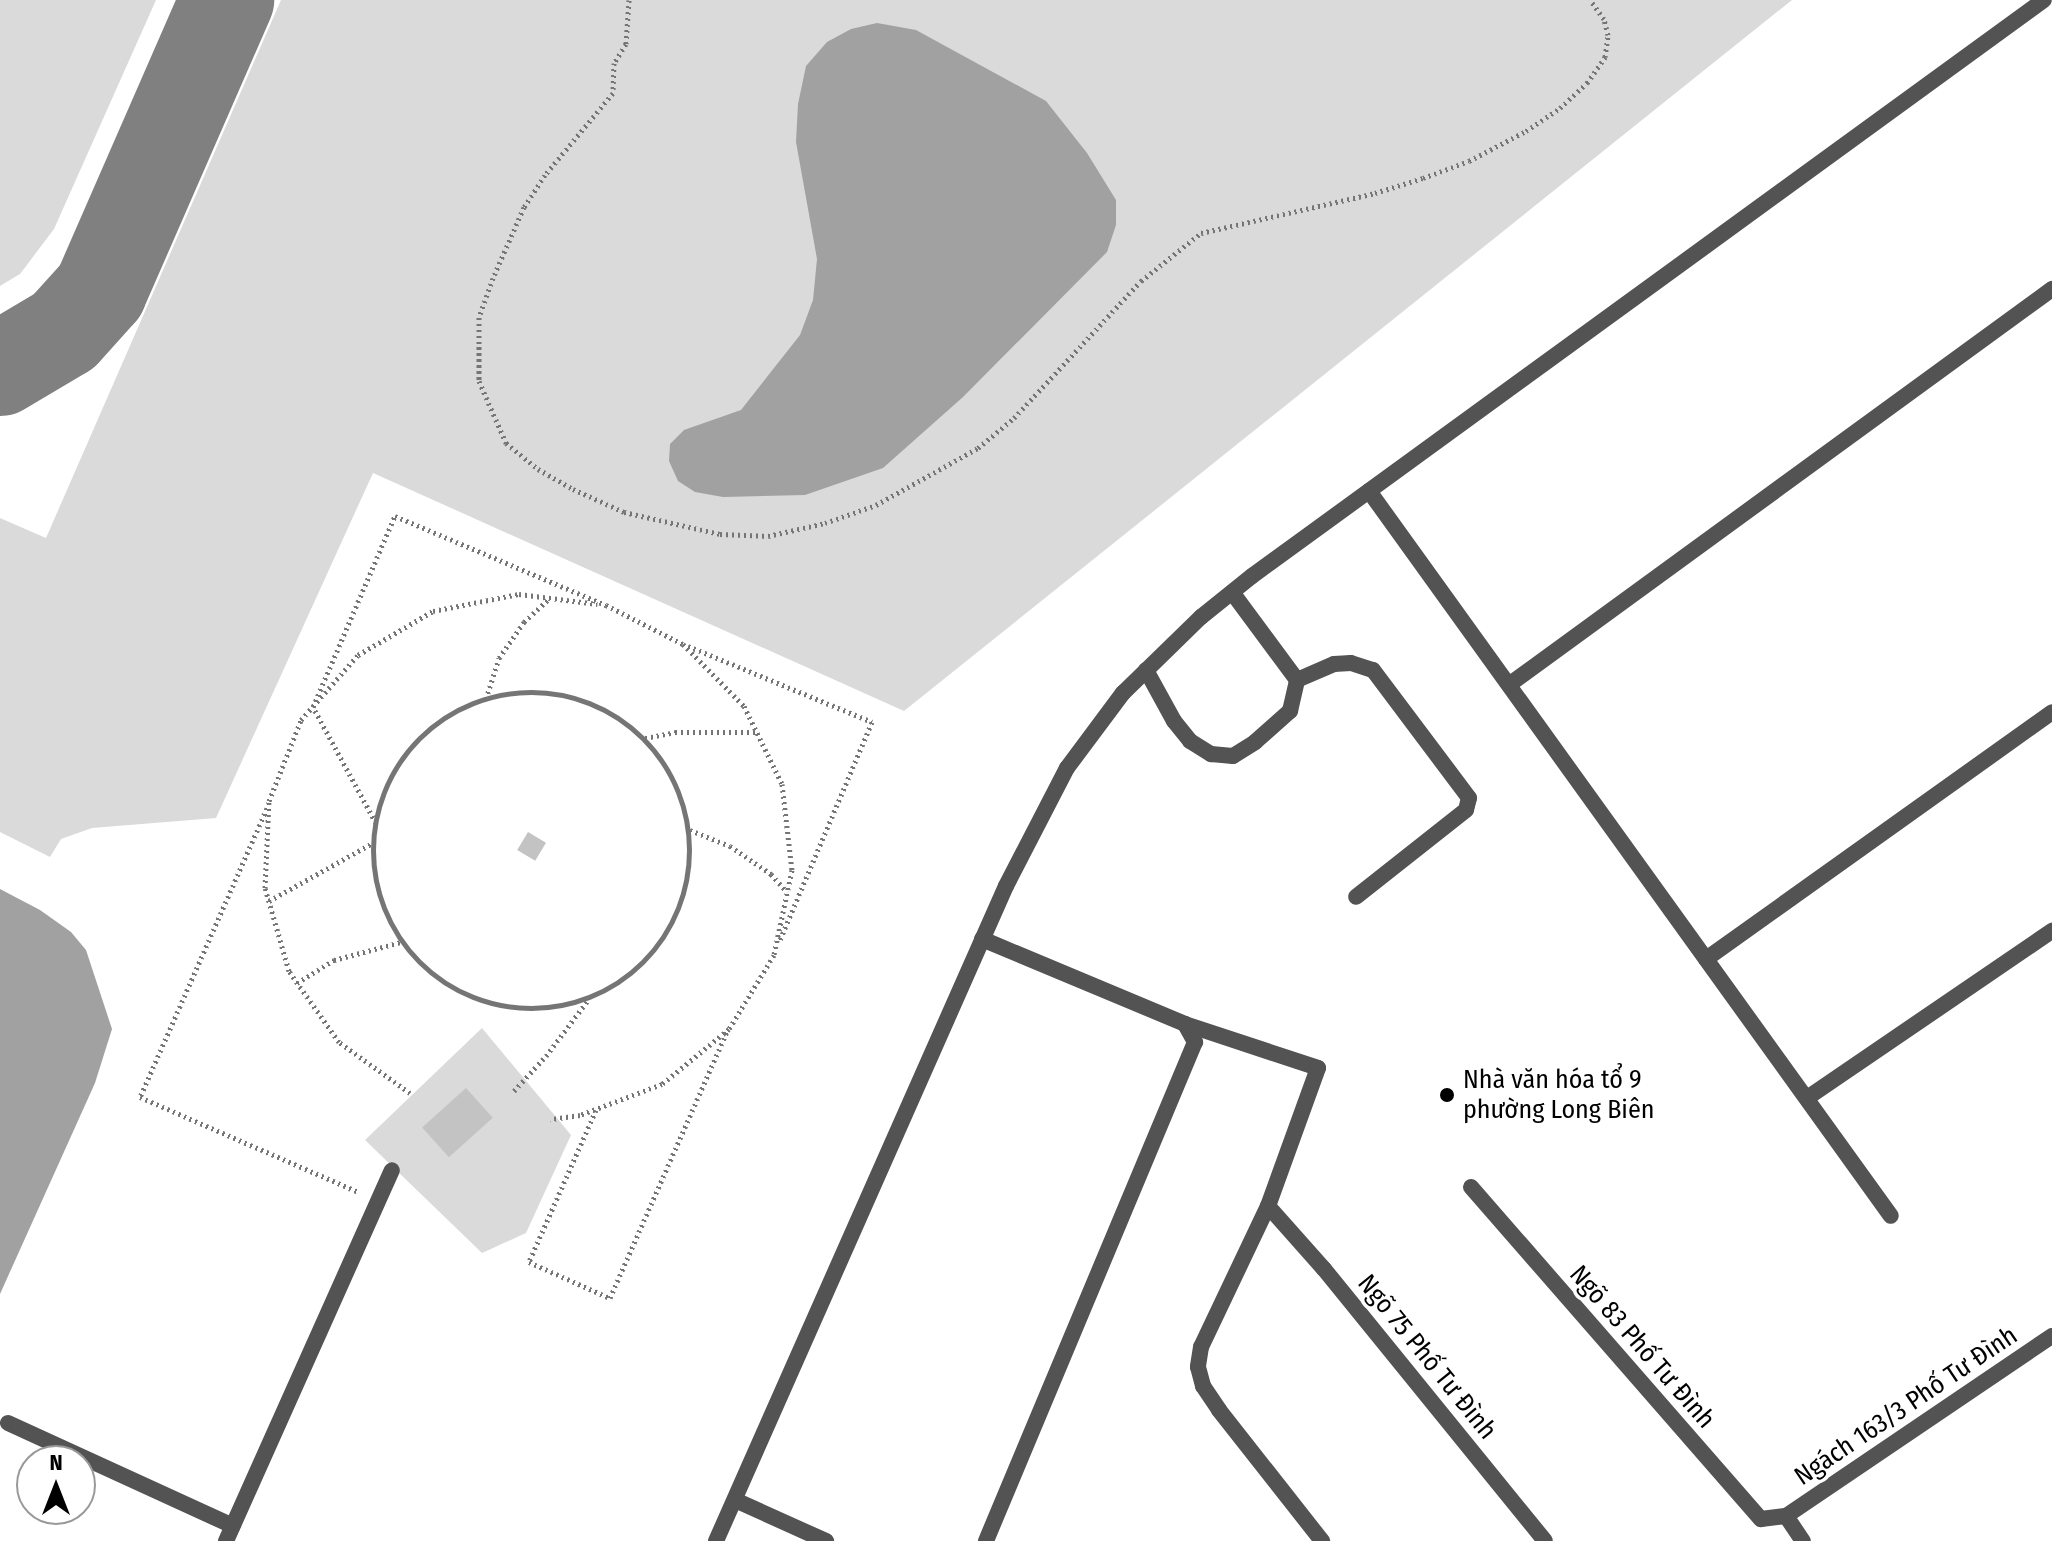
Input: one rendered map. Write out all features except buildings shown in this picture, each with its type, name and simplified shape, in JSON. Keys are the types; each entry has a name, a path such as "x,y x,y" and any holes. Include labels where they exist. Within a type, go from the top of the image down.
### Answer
{"street":[{"path":"716,1541 982,939 1036,825 1067,768 1123,693 1232,592 2044,0"},
{"path":"1510,684 2052,289"},
{"path":"1369,491 1891,1216"},
{"path":"1146,670 1174,721 1190,741 1211,754 1233,756 1255,742 1290,711 1297,680 1232,592"},
{"path":"1297,680 1334,664 1351,663 1373,670 1469,798 1466,810 1356,897"},
{"path":"1706,959 2052,712"},
{"path":"1807,1098 2052,931"},
{"path":"982,939 1185,1024 1318,1068 1268,1206 1207,1332 1198,1367 1203,1386 1322,1541"},
{"path":"986,1541 1195,1042 1185,1024"},
{"path":"8,1423 229,1533 392,1170"},
{"name":"Ngõ 83 Phố Tư Đình","path":"1471,1187 1761,1519 1786,1516"},
{"name":"Ngõ 75 Phố Tư Đình","path":"1268,1206 1324,1269 1545,1541"},
{"name":"Ngách 163/3 Phố Tư Đình","path":"1786,1516 2052,1336"},
{"path":"735,1500 826,1541"},
{"path":"1786,1516 1803,1541"}],"path":[{"path":"629,0 626,44 614,63 613,93 545,175 524,207 493,278 479,317 479,381 506,443 538,469 573,489 624,512 720,534 768,536 825,523 876,505 978,448 1014,418 1141,281 1201,233 1375,193 1423,178 1469,161 1526,131 1578,91 1605,57 1608,35 1604,19 1590,0"},
{"path":"313,707 395,516 606,605 683,644 872,722 774,955 729,1029 610,1298 529,1262 596,1109"},
{"path":"379,1200 140,1097 269,803 301,720 358,655 433,611 519,594 606,605"},
{"path":"486,699 499,658 524,622 550,598"},
{"path":"683,644 744,706 782,784 792,870 774,955"},
{"path":"551,692 602,707 645,738 675,780 690,830 688,883 669,931 635,971 590,998 538,1009 486,1003 438,979 401,942 378,895 371,844 382,792 410,748 449,713 486,699 498,694 551,692"},
{"path":"313,707 376,823"},
{"path":"645,738 675,732 757,732"},
{"path":"269,803 265,888 289,971 339,1042 410,1093"},
{"path":"690,830 730,846 771,874 787,892"},
{"path":"269,901 371,844"},
{"path":"297,983 334,960 401,942"},
{"path":"514,1091 569,1029 590,998"},
{"path":"550,1119 596,1109 662,1084 729,1029"}],"shaded area":[{"path":"0,0 156,0 54,229 20,274 0,286"},
{"path":"281,0 1792,0 904,711 373,473 216,818 92,828 61,839 50,857 0,832 0,518 46,538"},
{"path":"877,23 916,30 1046,101 1087,153 1116,200 1116,225 1107,252 963,397 883,468 805,495 723,497 695,492 678,481 669,461 670,444 684,430 741,410 800,335 813,300 817,259 796,142 798,104 806,66 827,42 851,29"},
{"path":"0,889 40,910 71,932 86,950 112,1029 95,1083 0,1294"},
{"path":"482,1028 571,1135 526,1233 482,1253 365,1140"}],"taxiway":[{"path":"0,369 64,331 100,291 227,0"}],"place":[{"name":"Nhà văn hóa tổ 9 phường Long Biên","path":"1447,1095"}]}
